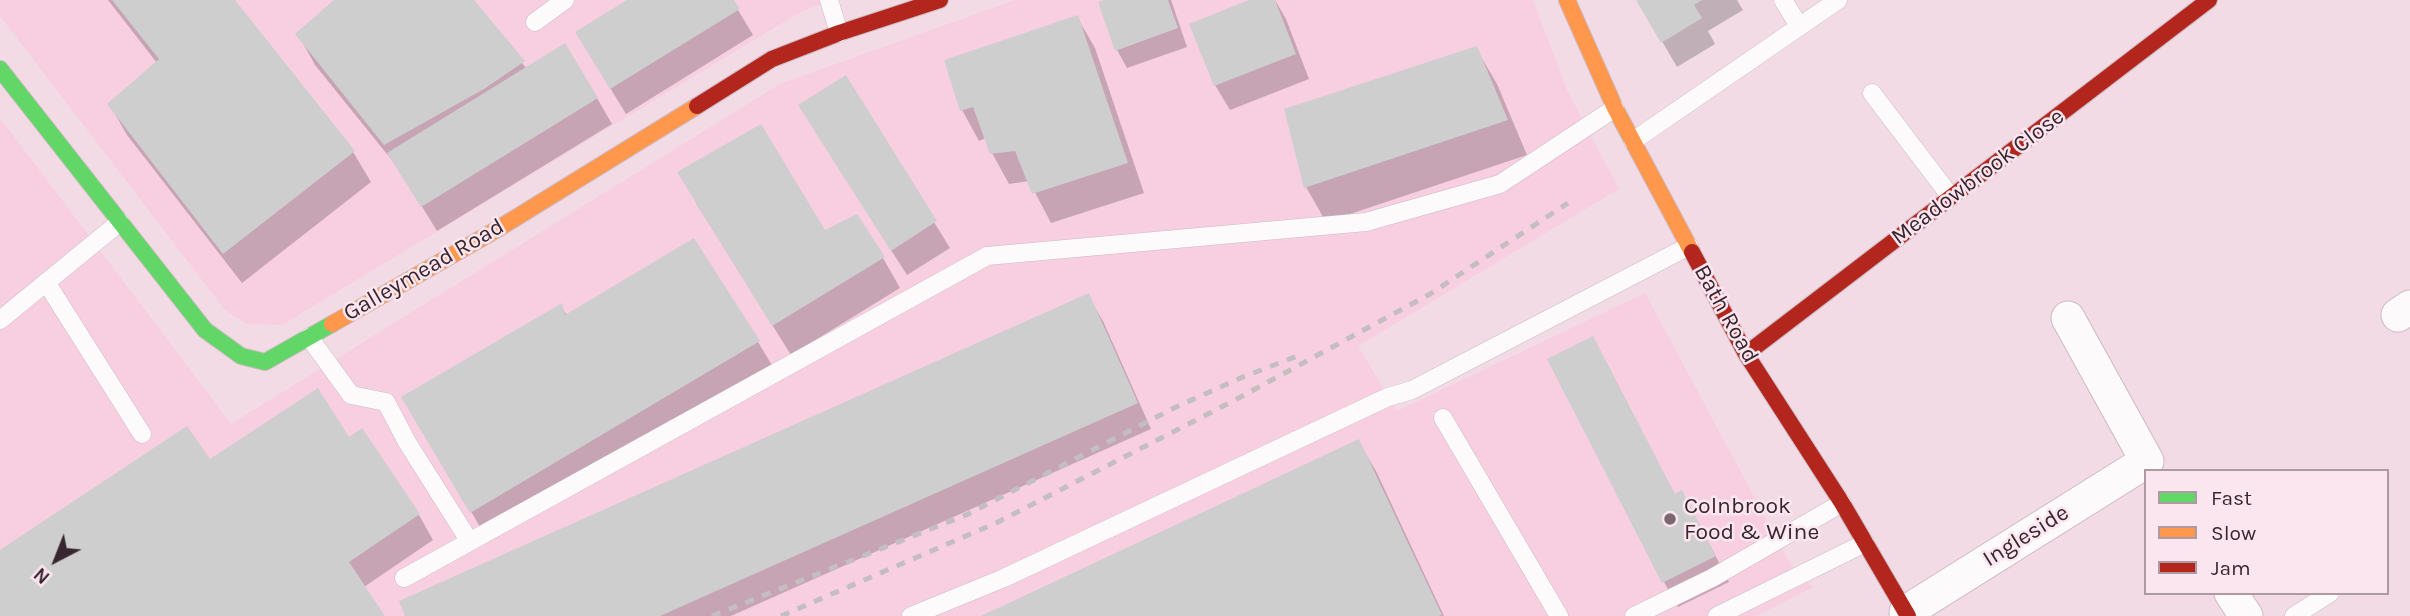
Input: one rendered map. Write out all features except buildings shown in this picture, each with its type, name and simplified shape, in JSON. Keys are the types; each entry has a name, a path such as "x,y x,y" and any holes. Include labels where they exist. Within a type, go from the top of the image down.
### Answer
{"street":[{"name":"Galleymead Road","path":"0,69 205,330 241,356 265,362 496,230 772,59 839,33 940,0"},
{"name":"Bath Road","path":"1567,0 1615,108 1746,354 1842,503 1907,614"},
{"name":"Meadowbrook Close","path":"1746,354 2209,0"},
{"name":"Ingleside","path":"2068,318 2150,466"},
{"name":"Ingleside","path":"1907,614 2144,470"},
{"path":"2232,595 2246,616"}],"lane":[{"path":"535,22 565,0"},
{"path":"829,0 839,33"},
{"path":"1783,0 1799,26"},
{"path":"1633,141 1838,0"},
{"path":"1872,93 1951,197"},
{"path":"404,578 987,256 1366,222 1500,184 1615,108"},
{"path":"0,320 120,222"},
{"path":"911,616 1004,578 1388,397 1412,390 1689,246"},
{"path":"46,282 142,433"},
{"path":"309,337 351,395 386,402 407,442 470,541"},
{"path":"1443,418 1559,616"},
{"path":"1634,616 1712,578 1842,503"},
{"path":"1717,616 1865,543"},
{"path":"2294,616 2327,595"}],"shaded area":[{"path":"0,0 831,0 799,13 282,325 247,324 225,310 0,16"},
{"path":"1015,0 1533,0 1567,90 1619,189 1358,346 1397,411 1645,293 1789,562 1813,587 1756,616 0,616 0,118 231,424 780,84"}],"railway":[{"path":"781,616 996,523 1235,400 1430,294 1568,203"},
{"path":"712,616 966,515 1176,407 1300,355"}],"traffic: fast":[{"path":"0,69 205,330 241,356 265,362 332,324"}],"traffic: slow":[{"path":"1567,0 1615,108 1692,252"},
{"path":"332,324 496,230 697,106"}],"traffic: jam":[{"path":"697,106 772,59 839,33 940,0"},
{"path":"1746,354 2209,0"},
{"path":"1692,252 1746,354 1842,503 1908,616"}],"place":[{"name":"Colnbrook Food & Wine","path":"1670,519"}]}
